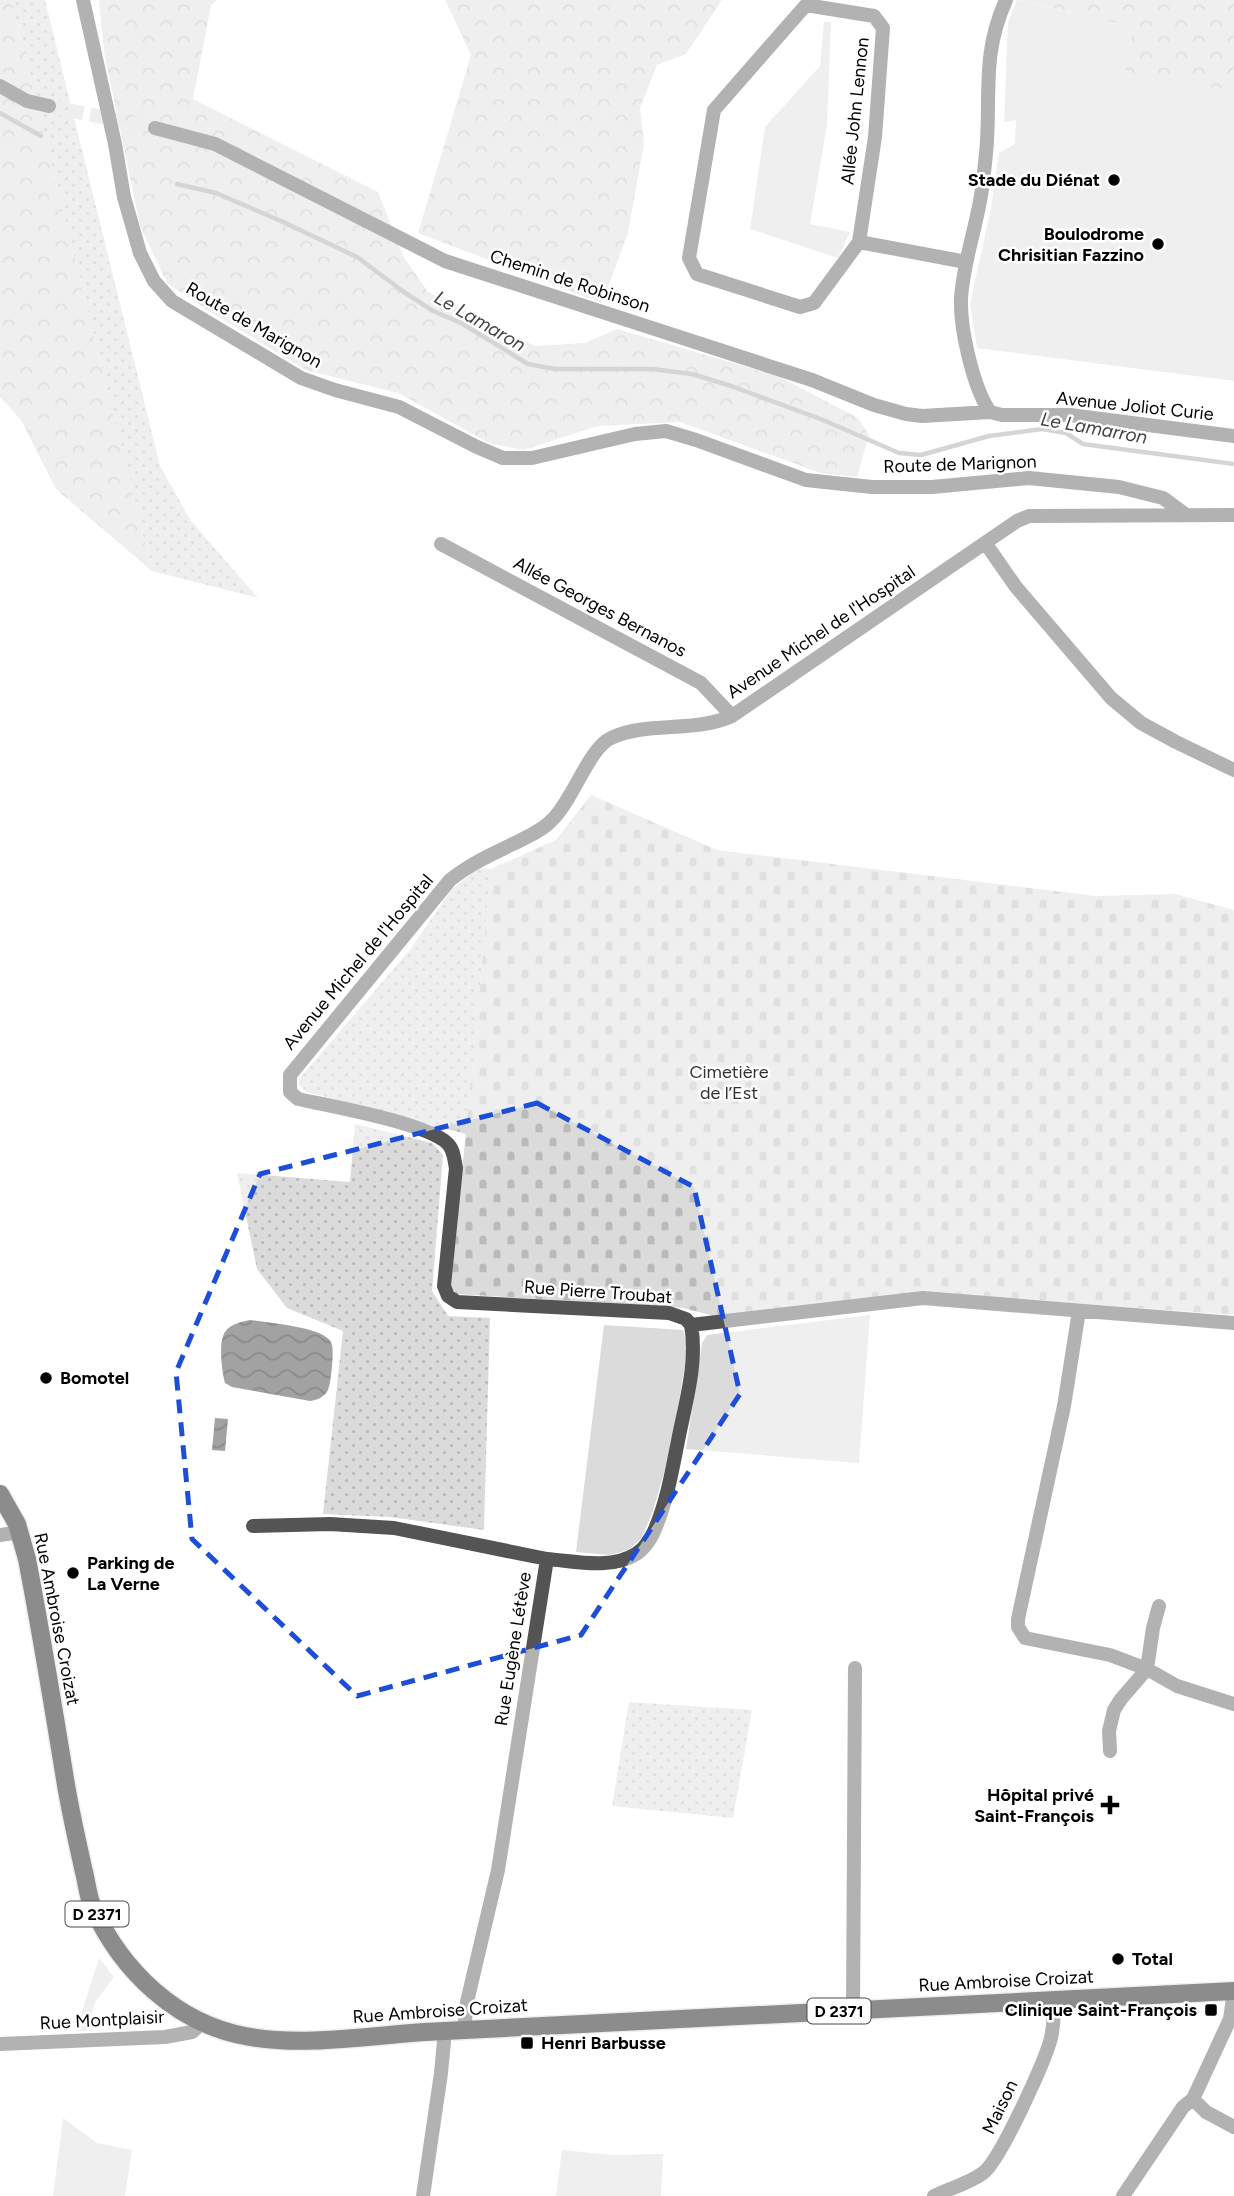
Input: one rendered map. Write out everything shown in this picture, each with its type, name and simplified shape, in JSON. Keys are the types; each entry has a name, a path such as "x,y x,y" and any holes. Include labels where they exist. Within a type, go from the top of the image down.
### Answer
{"main road":[{"name":"D 2371","path":"0,1494 18,1528"},
{"name":"Rue Ambroise Croizat","path":"18,1528 39,1623 73,1826 92,1906 130,1969 160,1997 202,2023 245,2036 288,2040 1234,1991"}],"street":[{"name":"Route de Marignon","path":"83,0 116,144 124,197 140,253 154,281 172,301 301,378 399,407 503,458 532,458 635,434 666,431 806,480 872,487 932,487 1028,478 1119,487 1163,498 1186,515"},
{"path":"990,412 971,364 963,328 961,300 966,262 981,194 987,142 988,67 995,29 1006,0"},
{"name":"Allée John Lennon","path":"806,5 874,16 883,28 875,137 859,242 814,303 800,307 697,274 689,258 714,110 806,5"},
{"path":"0,86 27,102 49,106"},
{"name":"Chemin de Robinson","path":"155,128 215,144 445,261 812,380 874,405 906,414 922,416 990,412"},
{"path":"859,242 966,262"},
{"name":"Avenue Joliot Curie","path":"990,412 1002,415 1070,415 1234,436"},
{"name":"Avenue Michel de l'Hospital","path":"290,1093 290,1075 450,880 466,867 551,822 572,795 593,755 608,739 628,732 716,723 732,716 1017,521 1029,516 1234,515"},
{"name":"Allée Georges Bernanos","path":"441,544 701,683 732,716"},
{"path":"986,544 1016,587 1111,698 1141,723 1234,770"},
{"name":"Rue Pierre Troubat","path":"290,1093 298,1099 393,1121 434,1134 448,1143 454,1154 456,1168 444,1286 447,1296 457,1302 669,1313 686,1319 691,1325 923,1298 1234,1323"},
{"path":"1079,1311 1064,1406 1018,1627 1025,1637 1110,1655 1147,1669 1177,1686 1234,1704"},
{"name":"Rue Eugène Létève","path":"464,2030 467,2002 498,1870 547,1559 596,1563 624,1560 638,1552 654,1532 665,1503 691,1376 694,1341 691,1325"},
{"path":"253,1525 330,1524 394,1528 547,1559"},
{"path":"0,1535 18,1528"},
{"path":"1110,1751 1109,1731 1114,1710 1147,1669 1159,1606"},
{"path":"853,2011 855,1668"},
{"path":"1123,2196 1183,2107 1193,2099 1230,2019 1234,1991"},
{"name":"Maison","path":"934,2196 985,2173 997,2158 1043,2062 1052,2036 1053,2000"},
{"name":"Rue Montplaisir","path":"0,2044 165,2037 192,2032 202,2023"},
{"path":"422,2196 441,2073 444,2031"},
{"path":"1193,2099 1206,2112 1234,2127"}],"highlighted area":[{"path":"537,1103 694,1187 740,1394 581,1635 357,1696 192,1539 176,1372 260,1174"}],"green space":[{"path":"0,0 11,0 152,571 56,489 21,420 0,397"},
{"path":"11,0 45,0 160,466 191,521 258,598 152,571"},
{"path":"99,0 217,0 211,5 193,99 378,192 403,256 428,292 535,346 585,343 617,329 778,376 858,418 869,435 857,477 821,473 680,422 598,426 523,450 489,443 398,393 306,370 209,311 167,283 140,226 104,52"},
{"path":"445,0 722,0 686,54 657,65 640,108 644,143 628,233 602,303 418,233 471,55"},
{"name":"Stade du Diénat","path":"1017,0 1132,27 1125,76 1234,91 1234,381 977,348 970,304 991,208 999,153 1015,144 1016,120 1004,122 1008,23"},
{"path":"1018,0 1234,0 1234,91 1125,76 1132,27"},
{"path":"824,22 831,22 827,125 810,224 850,232 838,258 750,229 765,127 820,66"},
{"name":"Cimetière de l’Est","path":"591,795 717,850 1096,896 1175,894 1234,910 1234,1315 923,1292 714,1316 683,1308 457,1294 451,1287 491,869 556,840"},
{"path":"479,868 491,869 466,1134 307,1092 299,1085 299,1079 409,951 452,889"},
{"path":"355,1124 432,1143 443,1155 432,1291 448,1316 490,1318 484,1530 390,1517 323,1514 343,1331 287,1308 257,1269 237,1173 350,1182"},
{"path":"870,1315 859,1463 686,1449 702,1343 707,1335"},
{"path":"604,1325 683,1330 688,1348 671,1448 653,1511 641,1539 628,1550 610,1555 576,1552"},
{"path":"629,1702 752,1710 733,1818 612,1806"},
{"path":"99,1958 114,1977 95,2002 87,2031 76,2031"},
{"path":"63,2118 97,2143 132,2150 125,2196 53,2196"},
{"path":"562,2150 613,2155 663,2154 661,2196 556,2196"}],"water":[{"path":"250,1320 300,1328 329,1339 333,1349 332,1368 325,1395 310,1401 232,1387 225,1383 221,1357 223,1337 230,1327"},
{"path":"215,1418 228,1419 225,1451 212,1450"}],"waterway":[{"name":"Le Lamaron","path":"0,113 41,136"},
{"name":"Le Lamaron","path":"177,184 216,193 357,257 433,311 461,323 528,364 555,369 652,369 692,374 823,420 899,453 921,455 989,436 1042,429 1066,433 1083,444 1234,464"}],"tunnel":[{"path":"49,106 155,128"}],"place":[{"name":"Stade du Diénat","path":"1114,180"},
{"name":"Boulodrome Chrisitian Fazzino","path":"1158,244"},
{"name":"Bomotel","path":"46,1378"},
{"name":"Parking de La Verne","path":"73,1573"},
{"name":"Hôpital privé Saint-François","path":"1110,1805"},
{"name":"Total","path":"1118,1959"},
{"name":"Clinique Saint-François","path":"1211,2010"},
{"name":"Henri Barbusse","path":"527,2043"}],"water label":[{"name":"Le Lamarron","path":"1094,428"}]}
